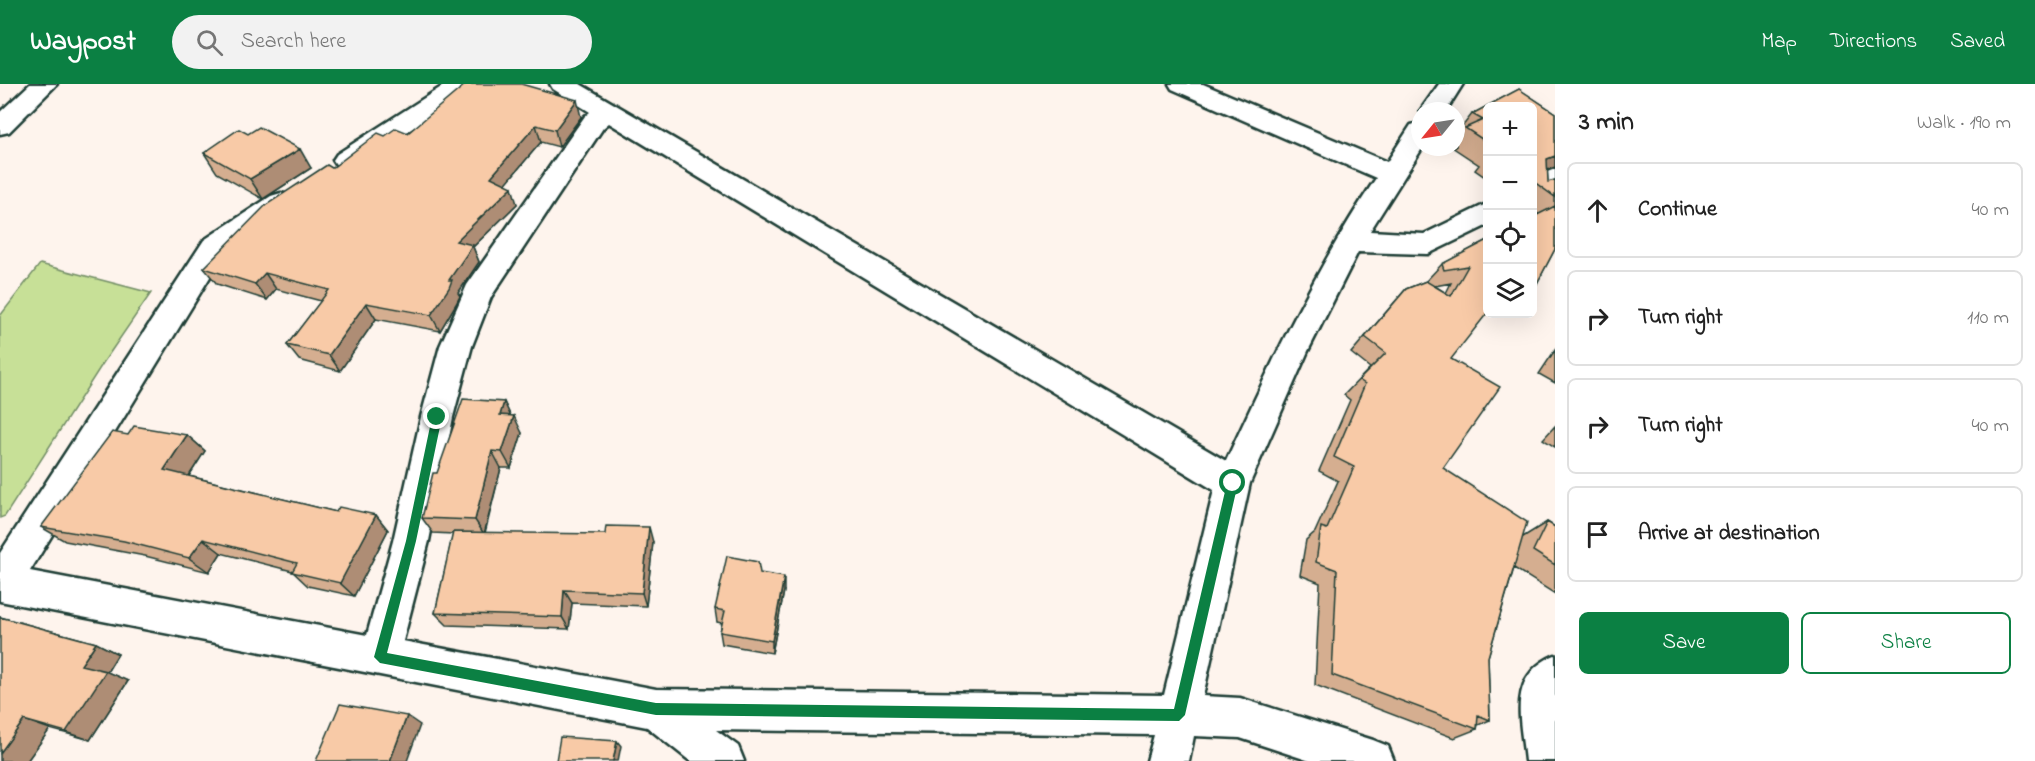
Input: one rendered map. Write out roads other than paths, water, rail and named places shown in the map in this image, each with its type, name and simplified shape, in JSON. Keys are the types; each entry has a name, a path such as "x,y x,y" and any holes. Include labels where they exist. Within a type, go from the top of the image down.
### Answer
{"street":[{"path":"0,126 45,84"},
{"path":"463,84 214,246 1,584 656,709 1179,715 1240,718 1373,761"},
{"path":"562,84 1233,483"},
{"path":"1181,84 1391,174"},
{"path":"1439,102 1451,84"},
{"path":"380,657 411,541 437,417 456,346 478,293 594,122 608,111"},
{"path":"1168,761 1233,483 1292,351 1349,241 1411,144"},
{"path":"1537,187 1555,178"},
{"path":"1349,241 1428,244 1483,216"},
{"path":"1546,761 1538,698 1555,675"},
{"path":"656,709 723,761"}]}
